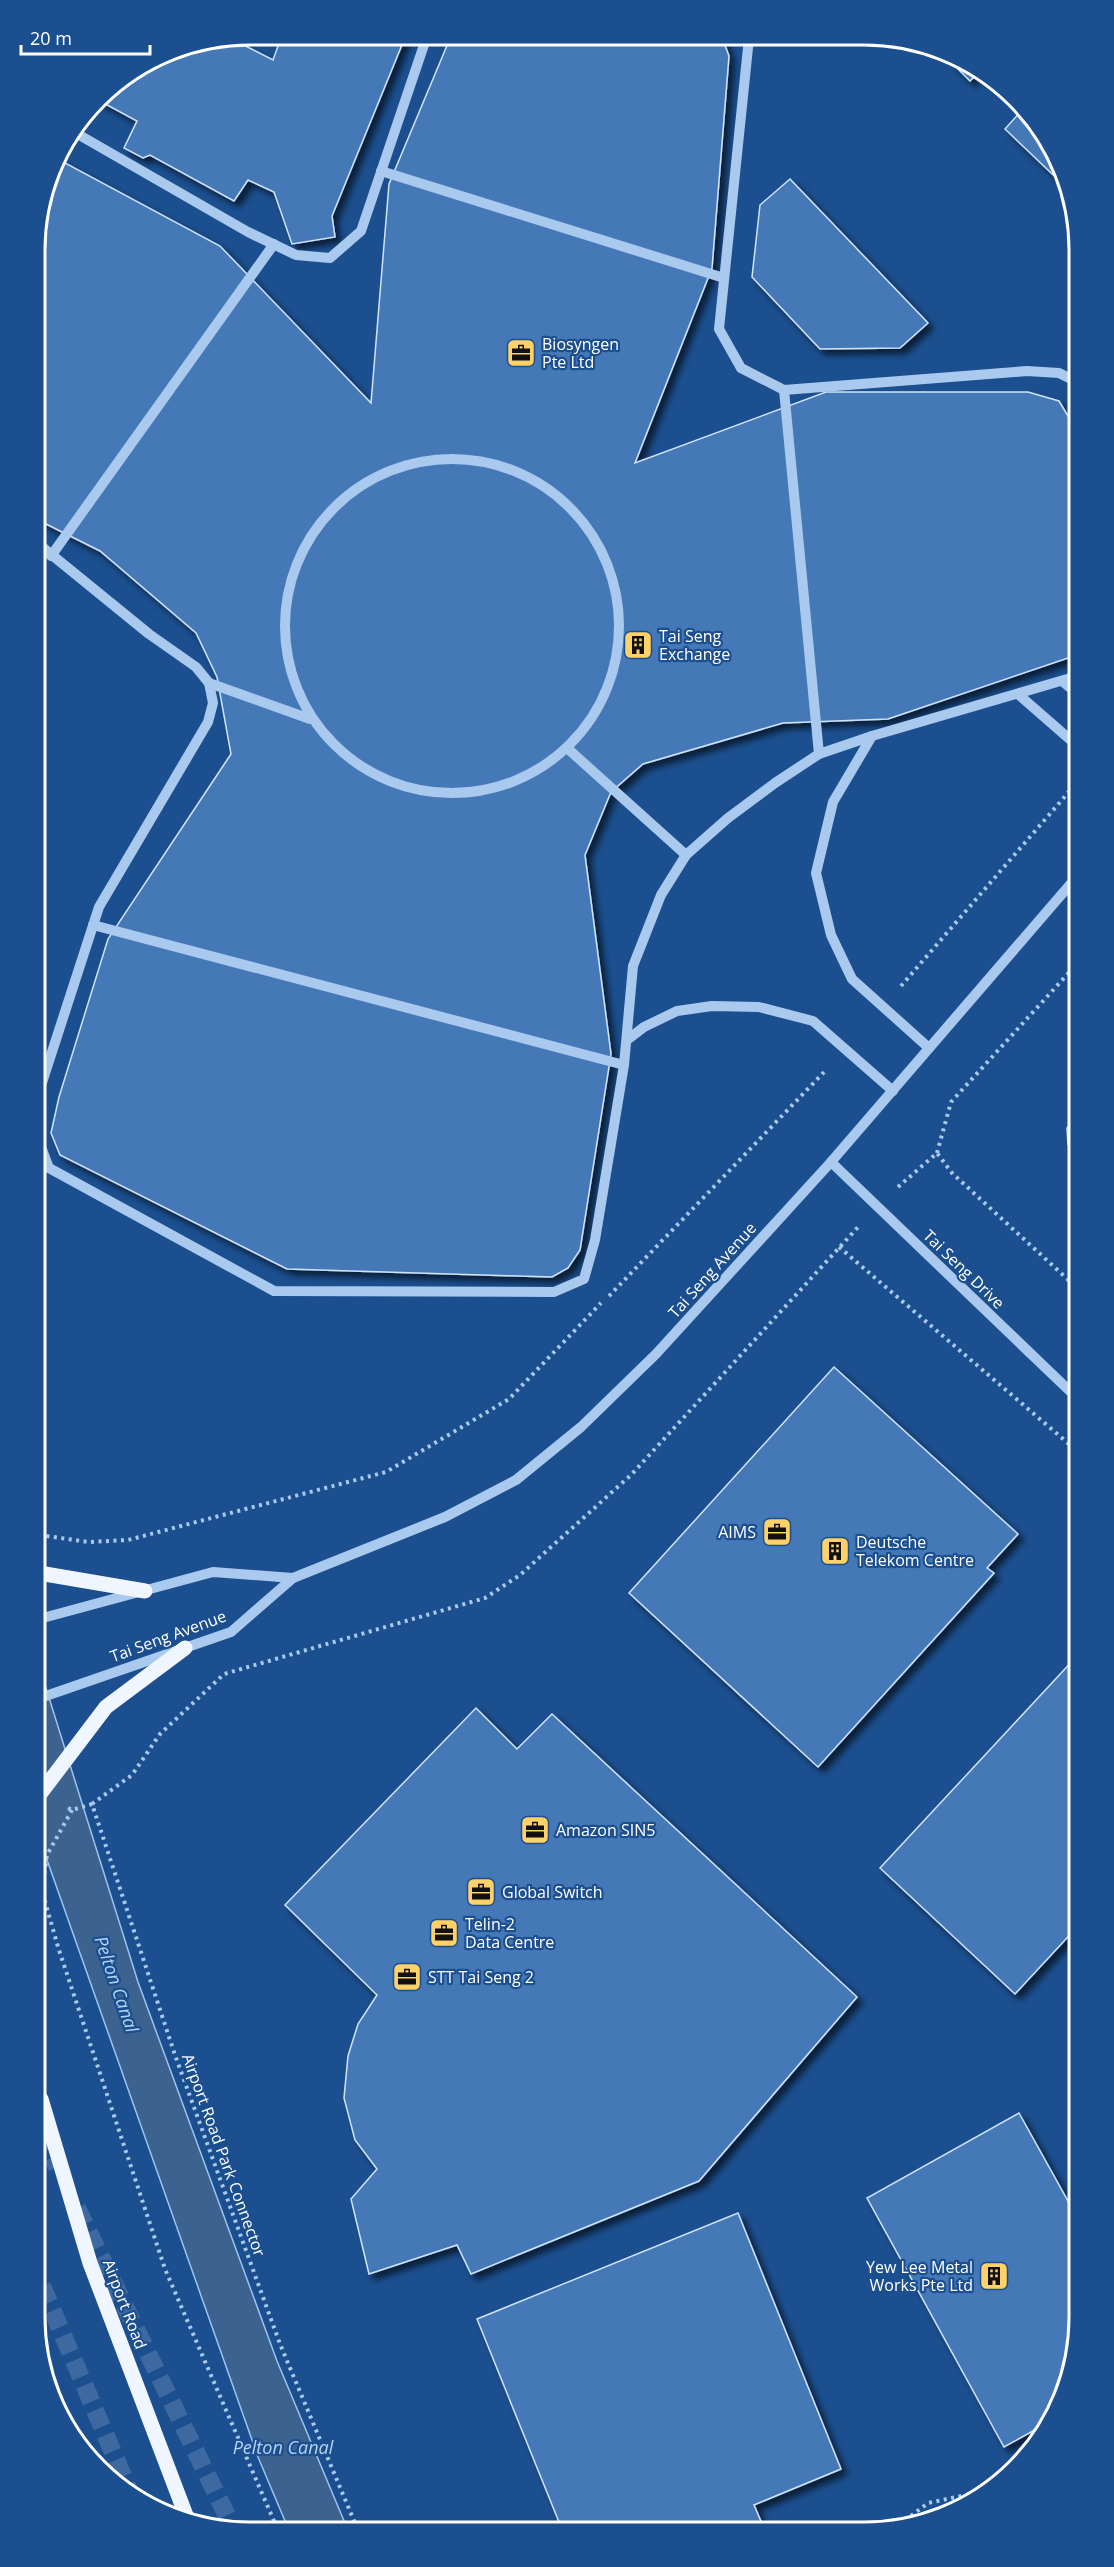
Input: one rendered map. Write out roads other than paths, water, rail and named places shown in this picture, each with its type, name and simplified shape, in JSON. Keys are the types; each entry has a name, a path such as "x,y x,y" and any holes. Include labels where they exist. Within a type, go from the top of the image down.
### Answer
{"main road":[{"path":"45,1575 145,1591"},
{"path":"45,1787 106,1707 185,1648"},
{"name":"Airport Road","path":"45,2112 90,2263 184,2511"}],"street":[{"path":"80,135 248,232 296,255 330,258 361,231 424,45"},
{"path":"748,45 719,329 741,368 784,390 1027,370 1059,373 1069,378"},
{"path":"381,171 724,278"},
{"path":"51,556 274,244"},
{"path":"784,390 819,754"},
{"path":"474,459 523,473 566,502 599,543 617,592 619,644 602,694 588,724 567,748 546,765 510,783 471,793 431,793 392,783 356,765 310,719 287,655 286,603 301,552 331,510 372,478 422,460 474,459"},
{"path":"45,550 149,634 196,667 209,683 213,703 208,722 99,907 45,1073"},
{"path":"45,1156 50,1168 274,1291 555,1293 585,1279 595,1240 624,1065 633,966 661,895 686,855 728,818 819,754 872,736 1069,679"},
{"path":"1062,681 1069,687"},
{"path":"209,683 310,719"},
{"path":"1018,694 1069,739"},
{"path":"872,736 832,802 816,873 831,935 852,979 929,1048"},
{"path":"567,748 686,855"},
{"name":"Tai Seng Avenue","path":"45,1696 231,1632 293,1578 445,1517 516,1480 581,1428 656,1354 831,1162 1069,886"},
{"path":"93,925 624,1065"},
{"path":"627,1040 644,1028 677,1011 712,1006 759,1007 813,1021 893,1091"},
{"name":"Tai Seng Drive","path":"831,1162 1069,1390"},
{"name":"Tai Seng Avenue","path":"45,1617 213,1572 293,1578"}],"water":[{"name":"Pelton Canal","path":"45,1685 138,1982 277,2361 344,2522 285,2522 258,2457 45,1854"}],"tunnel":[{"path":"45,2142 57,2167"},
{"path":"77,2208 229,2520"},
{"path":"45,2293 124,2478"}],"place":[{"name":"Biosyngen Pte Ltd","path":"521,353"},
{"name":"Tai Seng Exchange","path":"638,645"},
{"name":"AIMS","path":"777,1532"},
{"name":"Deutsche Telekom Centre","path":"835,1551"},
{"name":"Amazon SIN5","path":"535,1830"},
{"name":"Global Switch","path":"481,1892"},
{"name":"Telin-2 Data Centre","path":"444,1933"},
{"name":"STT Tai Seng 2","path":"407,1977"},
{"name":"Yew Lee Metal Works Pte Ltd","path":"994,2276"}]}
